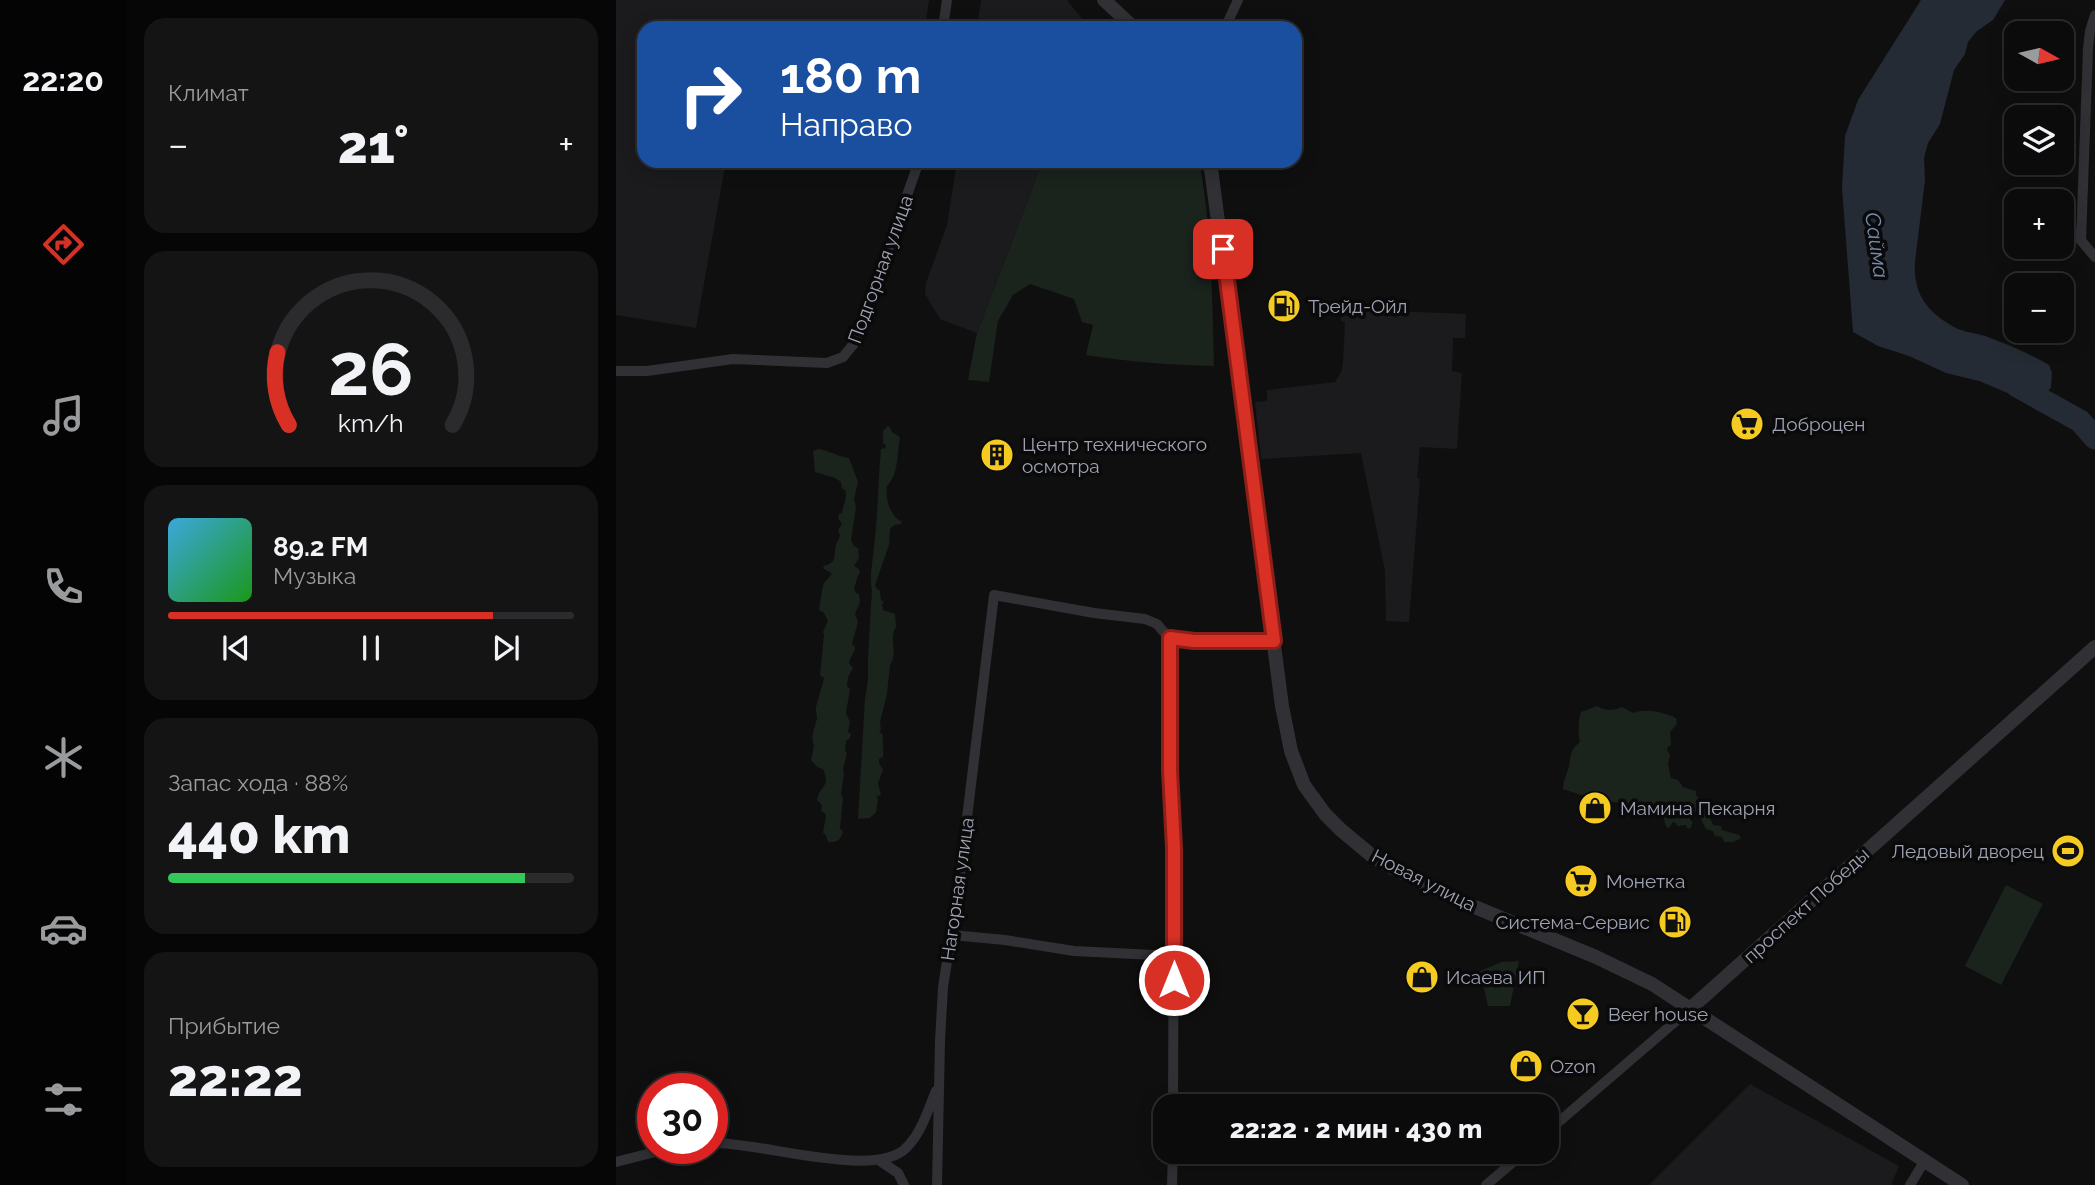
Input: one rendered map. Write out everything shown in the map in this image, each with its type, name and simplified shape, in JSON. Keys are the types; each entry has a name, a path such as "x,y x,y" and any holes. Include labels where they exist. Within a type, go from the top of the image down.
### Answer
{"street":[{"path":"944,21 947,0"},
{"path":"1104,0 1126,21"},
{"path":"1228,21 1238,0"},
{"path":"2081,241 2088,48 2095,15"},
{"name":"Подгорная улица","path":"616,371 647,371 733,359 819,364 843,357 851,349 861,329 917,168"},
{"name":"Новая улица","path":"1211,168 1286,730 1297,768 1314,801 1341,831 1392,868 1652,984 1962,1185"},
{"path":"2074,233 2095,257"},
{"name":"Нагорная улица","path":"937,1185 943,987 952,935 994,595 1145,618 1157,624 1170,638"},
{"path":"1173,1094 1174,848 1170,770 1170,638 1274,641"},
{"name":"проспект Победы","path":"1559,1122 1691,1008 2095,647"},
{"path":"952,935 1074,951 1174,956"},
{"path":"728,1143 836,1159 880,1161 905,1150 914,1138 939,1084"},
{"path":"616,1162 637,1157"},
{"path":"880,1161 898,1173 904,1185"},
{"path":"1910,1185 1924,1162"},
{"path":"1172,1164 1172,1185"},
{"path":"1486,1185 1511,1164"}],"shaded area":[{"path":"616,0 929,0 926,21 637,21 637,168 725,168 696,328 616,315"},
{"path":"981,0 1067,0 1083,20 1083,21 978,21"},
{"path":"956,168 1040,168 977,333 940,319 925,294 926,283 947,225"},
{"path":"1040,168 1200,168 1209,237 1214,366 1150,363 1086,355 1093,325 1082,322 1074,299 1030,284 1013,295 998,321 989,382 968,380 977,333"},
{"path":"1341,309 1466,314 1465,338 1453,338 1452,371 1462,373 1457,449 1420,447 1409,622 1386,621 1385,571 1361,453 1261,459 1255,402 1267,401 1267,390 1335,382 1343,362 1345,322 1341,321"},
{"path":"888,426 900,437 896,469 887,486 887,496 891,511 902,522 890,529 889,545 875,585 884,602 883,610 895,614 894,656 890,665 879,731 883,735 883,757 879,759 879,763 883,770 878,783 881,795 876,797 876,812 870,818 858,819 868,680 871,575 881,449 886,445 883,443 883,431"},
{"path":"818,449 849,458 858,482 851,540 858,548 859,558 854,566 860,573 854,589 859,594 860,602 855,614 858,622 852,644 855,649 849,663 853,668 848,677 847,686 850,689 846,713 850,722 848,732 851,734 846,741 847,753 843,770 840,828 843,832 838,840 831,842 828,842 823,833 826,815 817,800 826,780 825,775 823,769 811,760 816,708 824,678 820,675 823,632 828,621 819,610 824,583 832,574 823,568 834,559 840,535 838,530 842,524 838,518 846,496 841,482 815,472 813,451"},
{"path":"1597,706 1609,710 1622,707 1633,713 1654,711 1676,718 1677,724 1670,732 1671,745 1667,750 1670,755 1668,765 1671,778 1678,780 1683,787 1696,791 1700,804 1713,825 1721,826 1722,830 1741,838 1724,842 1722,837 1715,836 1713,831 1706,829 1695,811 1691,814 1690,820 1693,822 1690,829 1686,825 1677,826 1673,822 1669,828 1651,805 1641,807 1638,803 1607,801 1596,791 1581,795 1563,789 1571,753 1580,742 1581,712"},
{"path":"2006,885 2043,904 2001,985 1965,966"},
{"path":"1519,961 1510,1006 1488,1006 1480,971 1502,962"},
{"path":"1750,1084 1899,1166 1891,1185 1649,1185"}],"water":[{"path":"1921,0 2005,0 1993,20 1977,31 1968,42 1965,54 1954,70 1940,124 1928,143 1924,158 1925,180 1915,262 1916,284 1929,308 1944,321 1961,330 2010,346 2049,365 2052,373 2051,387 2043,399 2035,402 1979,381 1946,373 1909,356 1878,346 1853,332 1842,188 1845,136 1858,100"}],"waterway":[{"name":"Сайма","path":"2017,386 2080,421 2095,438"}],"place":[{"name":"Трейд-Ойл","path":"1284,306"},
{"name":"Доброцен","path":"1747,424"},
{"name":"Центр технического осмотра","path":"997,455"},
{"name":"Мамина Пекарня","path":"1595,808"},
{"name":"Ледовый дворец","path":"2068,851"},
{"name":"Монетка","path":"1581,881"},
{"name":"Система-Сервис","path":"1675,922"},
{"name":"Исаева ИП","path":"1422,977"},
{"name":"Beer house","path":"1583,1014"},
{"name":"Ozon","path":"1526,1066"}],"route":[{"path":"1174,980 1170,638 1220,642 1274,641 1223,249"}]}
